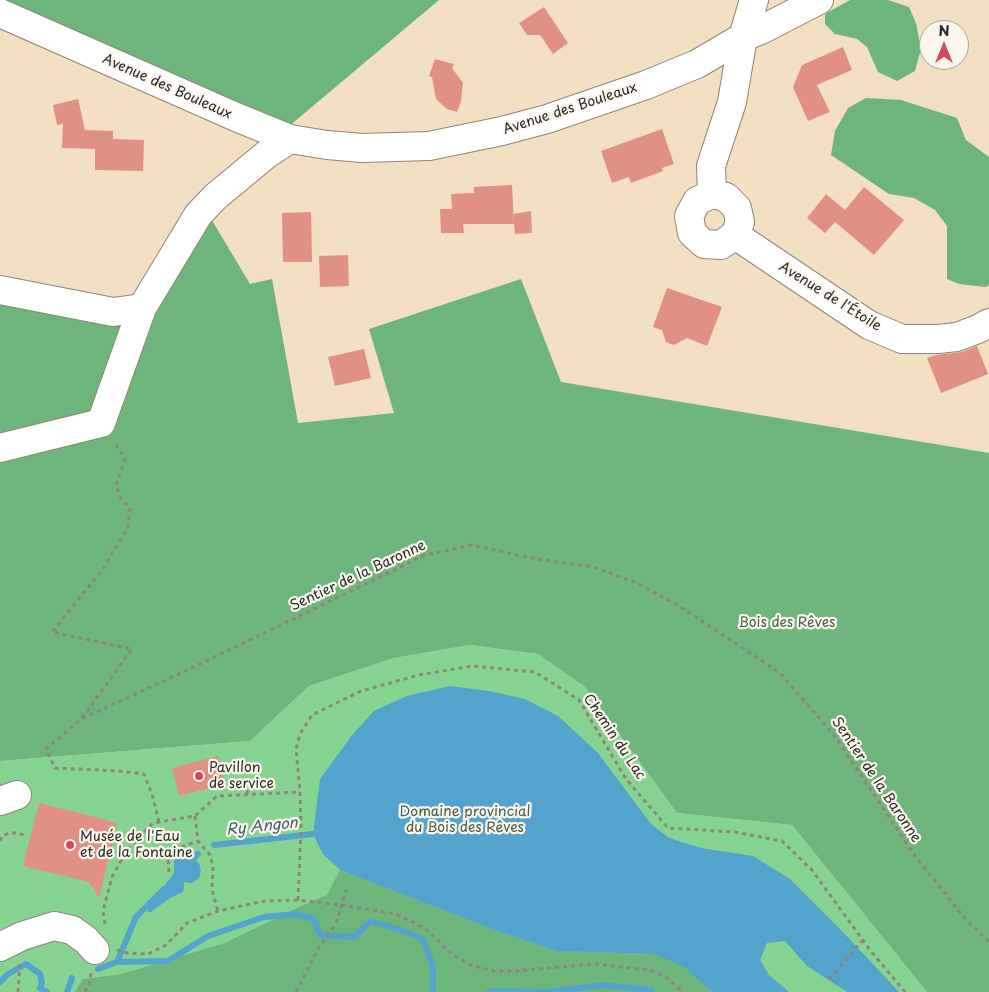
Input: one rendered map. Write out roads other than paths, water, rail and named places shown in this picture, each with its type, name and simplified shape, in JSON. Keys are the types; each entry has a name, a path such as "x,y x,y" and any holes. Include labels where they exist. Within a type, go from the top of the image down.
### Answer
{"street":[{"path":"712,194 711,166 732,102 743,36 754,0"},
{"name":"Avenue des Bouleaux","path":"0,13 228,114 290,139 362,148 428,146 547,120 646,85 697,64 743,36 761,30 819,0"},
{"path":"0,448 102,423 142,308 198,215 216,197 267,154 290,139"},
{"path":"712,194 726,197 737,208 740,222 735,236 721,245 704,244 692,232 689,216 697,201 712,194"},
{"name":"Avenue de l'Étoile","path":"735,236 869,325 902,339 957,337 989,323"},
{"path":"0,290 112,312 142,308"},
{"path":"10,954 22,936 54,926 72,930 86,940 101,940"}],"water":[{"path":"450,686 489,691 525,699 558,716 598,753 651,824 669,838 701,848 753,856 790,879 899,992 847,992 807,966 785,941 767,943 760,960 769,975 789,992 712,992 684,967 653,954 557,951 492,929 340,870 323,854 313,834 320,779 353,734 374,711 407,696"},
{"path":"186,851 189,857 199,863 201,871 199,878 192,883 184,882 183,892 170,898 151,912 147,912 150,905 174,873 174,861 179,854"}],"waterway":[{"name":"Ry Angon","path":"214,845 313,834"},
{"name":"Ry Angon","path":"188,864 198,854"},
{"name":"Ry Angon","path":"98,969 117,962 136,917 164,889"},
{"name":"Ry Angon","path":"117,962 168,961 208,936 264,917 296,914 314,919 320,935 354,937 371,921 423,939 433,966 433,992"},
{"name":"Ry Angon","path":"0,982 8,974 26,964 40,974 42,983 40,988 47,992"},
{"name":"Ry Angon","path":"67,992 72,978"},
{"name":"Ry Angon","path":"489,992 548,992 603,985 651,990 651,992"}],"place":[{"name":"Pavillon de service","path":"199,776"},
{"name":"Musée de l'Eau et de la Fontaine","path":"70,845"}],"park label":[{"name":"Bois des Rêves","path":"787,623"},
{"name":"Domaine provincial du Bois des Rêves","path":"465,820"}]}
